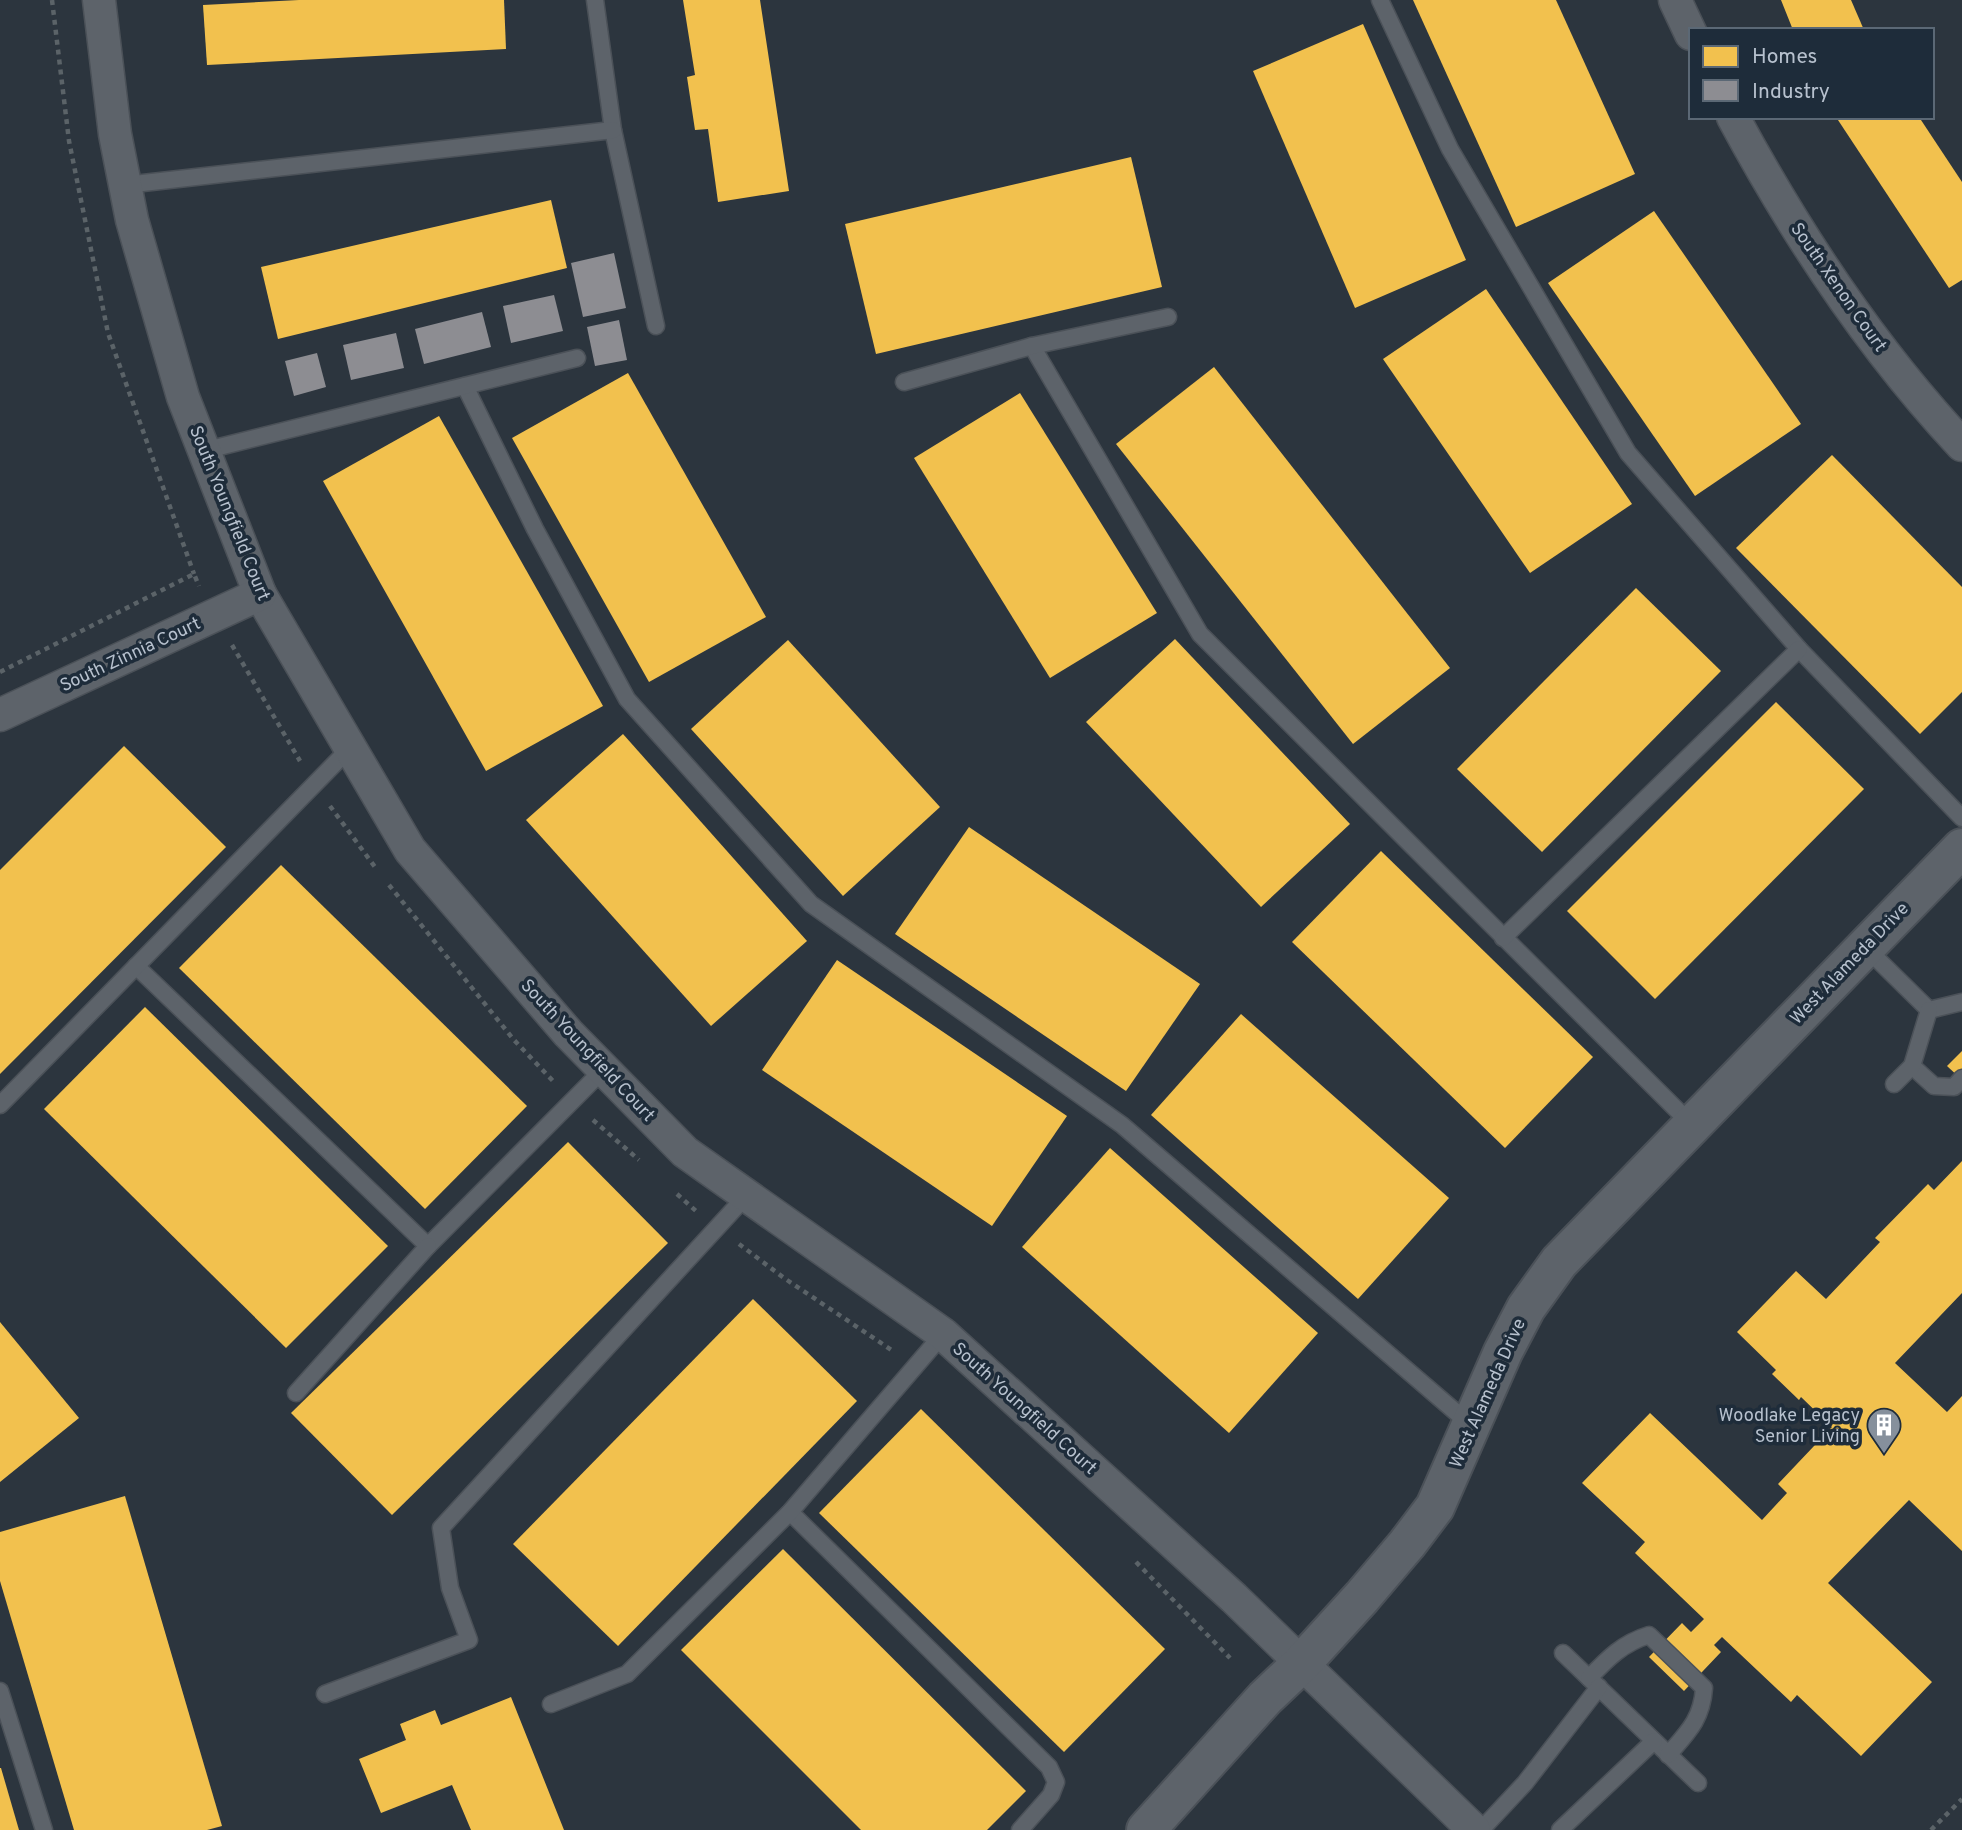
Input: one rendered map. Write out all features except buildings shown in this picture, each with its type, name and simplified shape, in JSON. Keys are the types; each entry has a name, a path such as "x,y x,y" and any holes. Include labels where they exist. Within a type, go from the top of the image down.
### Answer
{"street":[{"name":"South Youngfield Court","path":"99,0 107,72 132,219 183,397 260,594 410,850 568,1033 685,1152 943,1334 1234,1598 1474,1830"},
{"path":"1675,0 1689,30"},
{"name":"South Xenon Court","path":"1734,119 1803,236 1856,315 1908,384 1962,445"},
{"name":"South Zinnia Court","path":"0,715 260,594"},
{"name":"West Alameda Drive","path":"1146,1830 1265,1698 1301,1664 1407,1544 1435,1507 1508,1341 1526,1308 1559,1262 1962,848"}],"lane":[{"path":"595,0 613,130 656,326"},
{"path":"1380,0 1450,149 1628,453 1800,649 1962,818"},
{"path":"125,185 613,130"},
{"path":"904,382 1032,346 1168,317"},
{"path":"1032,346 1200,634 1691,1125"},
{"path":"204,451 577,358"},
{"path":"465,386 535,529 627,699 811,904 1122,1125 1472,1426"},
{"path":"1503,938 1800,649"},
{"path":"0,1105 350,747"},
{"path":"1865,947 1929,1010"},
{"path":"136,966 428,1246"},
{"path":"1929,1010 1962,1002"},
{"path":"1894,1084 1912,1066 1929,1010"},
{"path":"1912,1066 1934,1086 1954,1087 1962,1078"},
{"path":"296,1393 428,1246 604,1069"},
{"path":"325,1694 469,1640 450,1588 441,1528 747,1195"},
{"path":"551,1704 627,1674 790,1512 943,1334"},
{"path":"790,1512 1049,1768 1056,1782 1051,1795 1020,1830"},
{"path":"1481,1830 1525,1783 1614,1652 1631,1640 1649,1635 1704,1688 1703,1704 1693,1726 1668,1755"},
{"path":"1563,1653 1698,1783"},
{"path":"0,1691 44,1830"},
{"path":"1560,1830 1654,1741"}],"path":[{"path":"52,0 69,141 108,333 194,574"},
{"path":"1931,1830 1962,1799"}],"place":[{"name":"Woodlake Legacy Senior Living","path":"1884,1455"}]}
